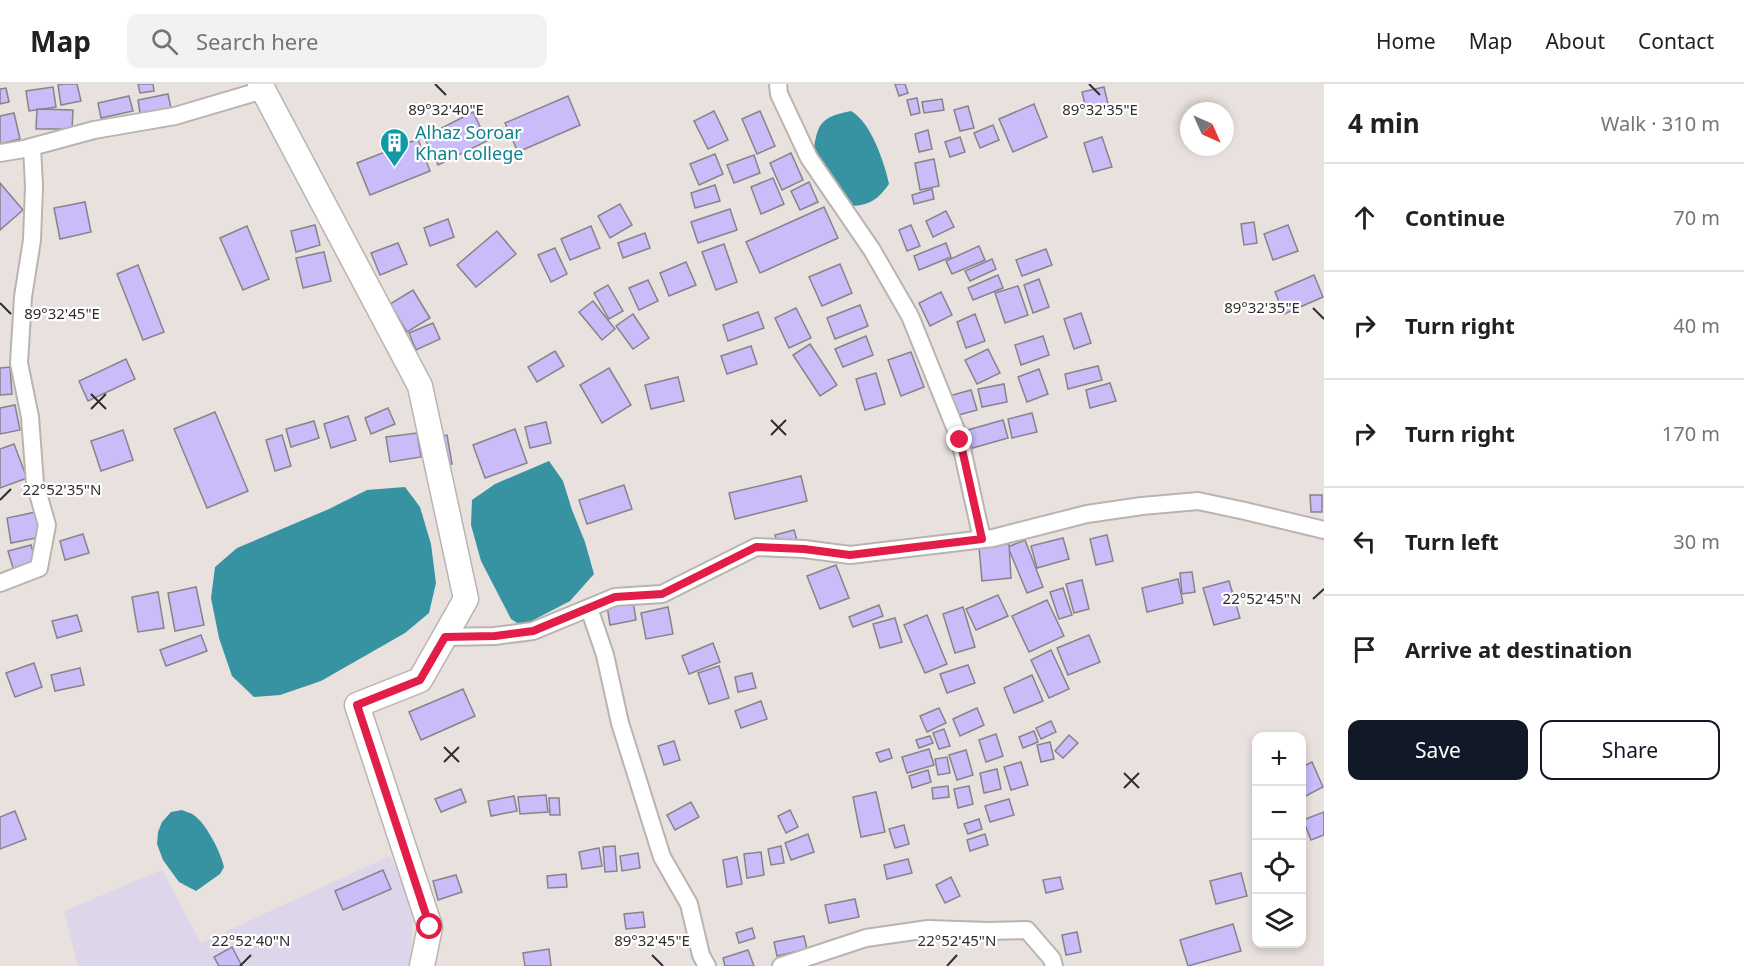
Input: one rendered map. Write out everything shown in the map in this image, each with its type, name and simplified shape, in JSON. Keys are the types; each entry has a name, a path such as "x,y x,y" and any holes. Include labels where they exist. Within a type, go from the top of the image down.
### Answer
{"street":[{"path":"778,84 779,94 809,158 872,250 910,316 960,440 982,539"},
{"path":"0,153 94,130 175,116 262,87 420,387 466,599 420,680 357,705 430,927 422,966"},
{"path":"0,583 39,568 47,525 35,483 30,417 19,363 23,297 32,240 34,186 32,147"},
{"path":"445,637 495,636 533,631 615,597 662,594 756,547 804,549 850,555 982,539 1087,514 1198,501 1324,530"},
{"path":"589,608 605,655 620,723 662,857 689,904 701,955 707,966"},
{"path":"781,966 866,938 928,929 1027,930 1052,959 1054,966"}],"shaded area":[{"path":"390,856 413,905 411,966 78,966 64,911 162,870 201,943"}],"water":[{"path":"851,111 865,124 870,133 880,154 889,184 873,200 851,206 813,155 818,129 822,124 832,116"},
{"path":"549,461 563,481 594,574 570,601 522,626 511,619 481,561 471,525 472,500 495,484"},
{"path":"405,487 420,507 431,544 436,583 429,613 405,633 321,681 280,695 254,697 232,676 219,638 211,598 215,567 237,548 329,509 367,490"},
{"path":"182,810 194,815 209,832 224,867 220,874 196,891 179,882 163,860 157,844 162,822 171,812"}],"building":[{"path":"77,84 81,101 61,105 58,85"},
{"path":"138,84 153,84 154,91 140,93"},
{"path":"895,84 905,84 908,93 899,96"},
{"path":"53,87 56,107 29,111 26,91"},
{"path":"1104,87 1108,104 1086,109 1082,92"},
{"path":"6,88 9,102 0,104 0,89"},
{"path":"168,94 172,113 141,119 138,100"},
{"path":"129,96 133,111 101,118 98,103"},
{"name":"Alhaz Soroar Khan college","path":"568,96 580,125 518,152 505,123"},
{"path":"917,98 920,113 911,115 907,100"},
{"path":"942,99 944,110 924,113 922,102"},
{"path":"1034,104 1047,137 1013,152 999,119"},
{"path":"968,106 974,128 960,131 954,110"},
{"path":"37,109 73,110 72,129 36,129"},
{"path":"714,111 728,140 708,149 694,121"},
{"path":"760,111 775,146 757,154 742,119"},
{"name":"Alhaz Soroar Khan college","path":"473,112 487,141 438,165 424,137"},
{"path":"14,113 20,139 0,144 0,116"},
{"path":"993,125 999,140 980,148 974,133"},
{"path":"928,130 932,149 919,152 915,134"},
{"path":"960,137 965,152 950,157 945,142"},
{"path":"1102,137 1112,167 1093,172 1084,143"},
{"name":"Alhaz Soroar Khan college","path":"418,139 430,171 370,195 357,163"},
{"path":"791,153 803,180 782,190 770,163"},
{"path":"715,154 723,174 699,185 690,164"},
{"path":"754,155 760,173 734,183 727,165"},
{"path":"934,159 939,186 920,190 915,163"},
{"path":"773,178 784,204 761,214 751,187"},
{"path":"809,182 818,202 800,210 791,191"},
{"path":"0,183 23,210 0,230"},
{"path":"715,185 720,201 695,208 691,193"},
{"path":"932,189 934,199 914,204 912,195"},
{"path":"85,202 91,232 60,239 54,208"},
{"path":"620,204 632,225 610,238 598,216"},
{"path":"824,207 838,238 760,273 746,242"},
{"path":"730,209 737,230 698,243 691,222"},
{"path":"946,211 954,227 933,237 926,221"},
{"path":"448,219 454,237 430,246 424,228"},
{"path":"1254,222 1257,243 1244,245 1241,224"},
{"path":"315,225 320,245 296,252 291,231"},
{"path":"911,225 920,246 907,251 899,230"},
{"path":"1288,225 1298,251 1273,260 1264,234"},
{"path":"247,226 269,279 243,290 220,238"},
{"path":"591,226 600,248 570,260 561,239"},
{"path":"497,231 516,254 476,287 457,265"},
{"path":"645,233 650,248 623,258 618,243"},
{"path":"398,243 407,264 380,275 371,253"},
{"path":"946,243 951,257 919,270 914,256"},
{"path":"724,244 737,282 716,290 702,252"},
{"path":"979,246 985,260 952,274 946,261"},
{"path":"555,248 567,274 551,282 538,255"},
{"path":"1046,249 1052,265 1022,276 1016,260"},
{"path":"324,252 331,281 303,288 296,258"},
{"path":"992,259 996,269 970,281 965,271"},
{"path":"686,262 696,285 669,296 660,273"},
{"path":"840,264 852,293 822,306 809,277"},
{"path":"138,265 164,332 143,340 117,274"},
{"path":"998,275 1003,288 973,300 968,288"},
{"path":"1314,275 1323,297 1284,314 1275,292"},
{"path":"1039,279 1049,307 1033,313 1024,285"},
{"path":"648,280 658,301 639,310 629,288"},
{"path":"608,285 623,311 609,319 594,293"},
{"path":"1018,286 1028,315 1005,323 995,293"},
{"path":"413,290 430,318 407,332 390,304"},
{"path":"941,292 952,315 930,326 919,303"},
{"path":"593,301 615,329 602,340 579,312"},
{"path":"860,305 868,326 835,339 827,318"},
{"path":"796,308 811,338 789,348 775,318"},
{"path":"758,312 764,328 728,341 723,325"},
{"path":"1081,313 1091,343 1074,349 1064,319"},
{"path":"633,314 649,338 633,349 616,326"},
{"path":"975,314 985,341 966,348 957,322"},
{"path":"433,323 440,339 416,350 409,333"},
{"path":"866,336 873,355 843,367 835,349"},
{"path":"1043,336 1049,355 1021,365 1015,345"},
{"path":"810,344 837,385 820,396 793,355"},
{"path":"751,346 757,364 727,374 721,356"},
{"path":"988,349 1000,373 977,384 965,360"},
{"path":"555,351 564,366 537,382 528,367"},
{"path":"911,352 924,387 901,396 888,360"},
{"path":"126,359 135,379 88,401 79,381"},
{"path":"1098,366 1102,380 1068,389 1065,374"},
{"path":"10,367 12,394 0,395 0,368"},
{"path":"609,368 631,405 602,423 580,385"},
{"path":"1039,369 1048,394 1027,402 1018,377"},
{"path":"876,373 885,404 865,410 856,379"},
{"path":"678,377 684,401 651,409 645,385"},
{"path":"1110,383 1116,401 1090,408 1086,390"},
{"path":"1004,384 1007,402 982,407 978,389"},
{"path":"971,390 977,410 955,416 949,396"},
{"path":"15,405 20,430 0,434 0,408"},
{"path":"388,408 395,424 371,434 365,418"},
{"path":"215,412 248,491 207,508 174,429"},
{"path":"1032,413 1037,432 1012,438 1008,419"},
{"path":"348,416 356,440 331,448 324,424"},
{"path":"1003,420 1008,438 969,449 964,431"},
{"path":"314,421 319,438 291,447 286,429"},
{"path":"546,422 551,443 530,448 525,427"},
{"path":"515,429 527,463 485,478 473,445"},
{"path":"123,430 133,460 101,471 91,441"},
{"path":"417,433 421,457 390,462 386,437"},
{"path":"282,435 291,466 275,471 266,440"},
{"path":"447,435 452,464 441,467 436,437"},
{"path":"14,444 27,478 0,488 0,449"},
{"path":"801,476 807,501 735,519 729,493"},
{"path":"624,485 632,509 587,524 579,500"},
{"path":"1310,495 1322,495 1322,512 1311,512"},
{"path":"36,512 41,537 11,543 7,518"},
{"path":"794,530 797,540 778,545 775,535"},
{"path":"83,534 89,553 65,560 60,541"},
{"path":"1107,535 1113,561 1096,565 1090,539"},
{"path":"1063,538 1069,559 1037,568 1031,546"},
{"path":"1025,540 1043,587 1027,593 1008,547"},
{"path":"1009,544 1011,578 982,581 979,547"},
{"path":"31,545 36,562 13,568 8,551"},
{"path":"836,565 849,598 820,609 807,576"},
{"path":"1192,572 1195,592 1182,594 1180,573"},
{"path":"1178,579 1183,603 1147,612 1142,588"},
{"path":"1082,580 1089,609 1074,613 1066,584"},
{"path":"1229,581 1240,618 1214,625 1203,588"},
{"path":"196,587 204,625 175,631 168,593"},
{"path":"1063,588 1072,615 1059,619 1050,592"},
{"path":"158,592 164,628 138,632 132,597"},
{"path":"998,595 1008,616 976,630 966,609"},
{"path":"1047,600 1064,636 1029,652 1012,616"},
{"path":"633,601 636,620 610,625 607,606"},
{"path":"879,605 883,616 853,627 849,617"},
{"path":"668,607 673,634 646,639 641,613"},
{"path":"963,607 975,647 955,653 943,614"},
{"path":"77,615 82,631 57,638 52,621"},
{"path":"927,615 947,664 925,673 904,625"},
{"path":"895,618 902,642 880,648 873,624"},
{"path":"201,635 207,651 166,666 160,650"},
{"path":"1089,635 1100,662 1068,675 1057,648"},
{"path":"713,643 720,662 689,674 682,656"},
{"path":"1051,650 1069,689 1049,698 1031,660"},
{"path":"34,663 42,687 15,697 6,673"},
{"path":"968,665 975,683 947,693 940,674"},
{"path":"719,666 729,698 709,704 698,673"},
{"path":"80,668 84,685 55,691 51,675"},
{"path":"752,673 756,688 738,692 735,677"},
{"path":"1032,675 1043,701 1014,713 1004,688"},
{"path":"463,689 475,716 421,740 409,712"},
{"path":"761,701 767,719 741,728 735,711"},
{"path":"939,708 946,723 927,732 920,716"},
{"path":"977,708 984,725 960,736 953,719"},
{"path":"1051,721 1056,732 1041,739 1036,728"},
{"path":"944,729 950,746 939,749 933,733"},
{"path":"1034,731 1038,742 1023,748 1019,737"},
{"path":"996,734 1003,756 986,762 979,740"},
{"path":"1069,735 1078,743 1063,758 1055,751"},
{"path":"930,736 933,743 919,748 916,740"},
{"path":"674,741 680,760 664,765 658,746"},
{"path":"1050,742 1054,759 1041,762 1037,745"},
{"path":"889,749 892,758 880,762 876,753"},
{"path":"929,749 934,765 907,773 902,757"},
{"path":"966,750 973,775 957,780 949,755"},
{"path":"947,757 950,773 938,775 935,759"},
{"path":"1021,762 1028,785 1011,790 1004,767"},
{"path":"1312,762 1323,787 1306,796 1306,786 1306,765"},
{"path":"997,769 1001,789 984,793 980,773"},
{"path":"928,770 931,782 912,788 909,776"},
{"path":"948,786 949,797 933,799 932,788"},
{"path":"969,786 973,804 958,808 954,789"},
{"path":"461,789 466,802 441,812 435,799"},
{"path":"876,792 885,832 861,837 853,797"},
{"path":"546,795 548,812 520,814 518,797"},
{"path":"514,796 517,811 491,816 488,801"},
{"path":"549,798 559,798 560,815 550,815"},
{"path":"1009,799 1014,815 990,822 985,806"},
{"path":"691,802 699,817 675,830 667,815"},
{"path":"790,810 798,827 786,833 778,816"},
{"path":"15,811 26,839 0,849 0,817"},
{"path":"1324,812 1324,835 1311,840 1306,828 1306,819"},
{"path":"979,819 982,829 968,834 964,824"},
{"path":"904,825 909,844 895,848 889,829"},
{"path":"808,834 814,852 791,860 785,843"},
{"path":"985,834 988,845 970,851 967,840"},
{"path":"615,846 617,871 605,872 603,847"},
{"path":"781,846 784,863 771,865 768,849"},
{"path":"599,848 602,866 582,869 579,852"},
{"path":"761,852 764,875 747,878 744,854"},
{"path":"638,853 640,868 622,871 620,856"},
{"path":"737,857 742,884 727,887 723,860"},
{"path":"908,859 912,873 887,879 884,865"},
{"path":"383,870 391,889 343,910 335,891"},
{"path":"1241,873 1247,896 1216,904 1210,881"},
{"path":"566,874 567,887 548,888 547,876"},
{"path":"456,875 462,892 438,900 433,881"},
{"path":"951,877 960,896 945,903 936,885"},
{"path":"1060,877 1063,889 1046,893 1043,880"},
{"path":"855,899 859,917 829,923 825,905"},
{"path":"643,912 645,927 626,929 624,914"},
{"path":"1233,924 1241,951 1188,966 1180,940"},
{"path":"752,928 755,938 739,943 736,933"},
{"path":"1077,932 1081,952 1066,955 1062,935"},
{"path":"804,936 807,949 777,956 774,942"},
{"path":"232,947 242,966 219,966 214,957"},
{"path":"549,949 551,966 525,966 523,953"},
{"path":"748,950 754,966 725,966 723,958"}],"place":[{"name":"Alhaz Soroar Khan college","path":"394,168"}],"route":[{"path":"430,927 357,705 420,680 445,637 495,636 533,631 615,597 662,594 756,547 804,549 850,555 982,539 960,440"}]}
